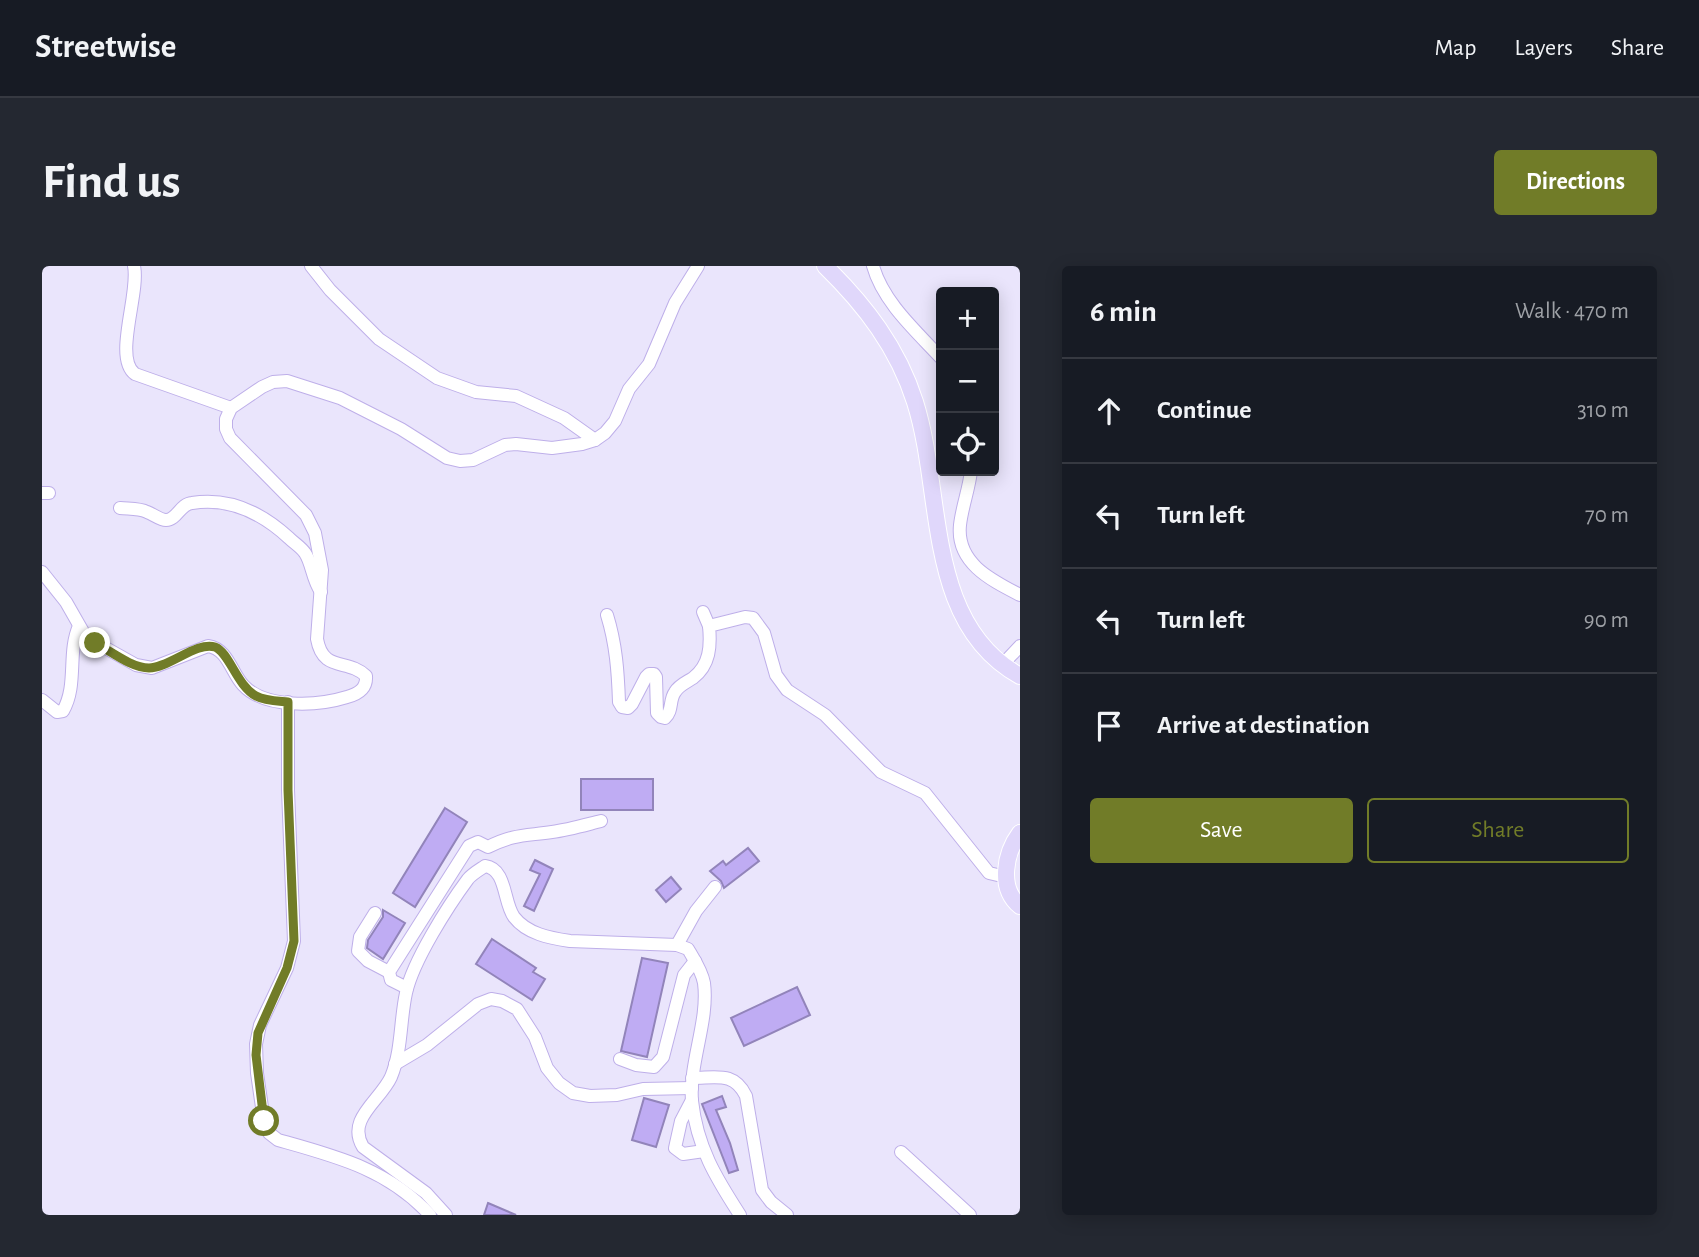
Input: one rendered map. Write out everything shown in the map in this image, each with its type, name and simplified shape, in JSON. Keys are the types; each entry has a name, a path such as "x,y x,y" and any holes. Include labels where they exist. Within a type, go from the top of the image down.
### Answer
{"main road":[{"path":"825,266 869,312 892,348 907,379 922,430 938,524 961,614 980,645 1020,676"},
{"path":"1020,833 1009,857 1006,877 1011,896 1020,906"}],"street":[{"path":"134,266 135,284 125,355 130,371 231,408"},
{"path":"311,266 330,290 379,339 437,378 476,392 516,396 564,418 595,440"},
{"path":"42,572 66,602 86,637 145,668 159,666 203,647 216,647 222,651 237,678 256,696 288,702 314,703 354,695 363,690 367,683 366,677 362,672 328,661 322,655 317,639 322,570 315,533 306,515 230,438 226,419 231,408 262,387 273,382 287,381 340,398 401,429 447,458 460,461 473,460 505,445 552,448 582,444 595,440 615,421 629,389 649,364 675,303 698,266"},
{"path":"873,266 886,294 905,320 936,353"},
{"path":"970,476 960,524 964,554 976,568 995,582 1020,595"},
{"path":"120,509 145,510 170,520 189,503 244,506 275,525 304,552 314,582 321,592"},
{"path":"607,615 614,635 622,707 628,708 632,704 646,677 654,674 657,713 666,718 674,692 701,671 706,663 709,652 709,626 703,612"},
{"path":"709,626 745,617 753,618 764,633 776,675 787,690 825,715 881,772 925,793 989,873 1006,877"},
{"path":"42,700 57,712 63,711 66,706 71,688 75,636 79,626"},
{"path":"1003,664 1020,646"},
{"path":"288,702 288,790 294,941 287,968 258,1033 257,1073 266,1129 278,1140 371,1169 418,1203 429,1215"},
{"path":"488,848 523,834 552,832 601,821"},
{"path":"407,988 391,980 389,972 469,846 478,842 488,848"},
{"path":"446,1215 426,1192 363,1147 358,1130 362,1116 390,1079 407,988 414,969 470,877 485,866 488,848"},
{"path":"485,866 491,867 499,875 508,906 528,930 570,942 677,945 688,949 704,982 692,1089 695,1122 712,1171 740,1215"},
{"path":"677,945 696,911 715,887"},
{"path":"430,907 445,916"},
{"path":"375,913 360,937 358,951 368,961 389,972"},
{"path":"620,1059 636,1065 654,1067 663,1057 684,975 695,961"},
{"path":"395,1063 427,1045 478,1004 491,999 517,1009 535,1037 547,1068 559,1083 573,1093 590,1096 617,1095 643,1089 692,1089 730,1078 740,1084 746,1096 762,1190 771,1202 787,1215"},
{"path":"692,1089 675,1148 683,1154 704,1151"},
{"path":"901,1152 970,1215"}],"building":[{"path":"581,779 653,779 653,810 581,810"},
{"path":"445,808 467,822 415,907 393,893"},
{"path":"748,848 759,861 724,888 721,881 710,871 723,861 726,865"},
{"path":"535,860 553,869 534,911 524,906 540,874 530,870"},
{"path":"671,877 681,889 666,902 656,890"},
{"path":"383,910 405,923 383,959 367,948 368,940 383,917"},
{"path":"492,939 536,968 533,972 545,979 532,1000 476,964"},
{"path":"642,958 668,963 647,1057 621,1051"},
{"path":"797,987 810,1015 744,1046 731,1018"},
{"path":"722,1096 726,1107 716,1110 738,1170 729,1173 702,1104"},
{"path":"644,1098 669,1105 656,1147 632,1140"},
{"path":"488,1203 516,1215 484,1215"}],"route":[{"path":"95,643 145,668 159,666 203,647 216,647 222,651 237,678 256,696 288,702 288,790 294,941 287,968 266,1012 256,1044 264,1121"}]}
